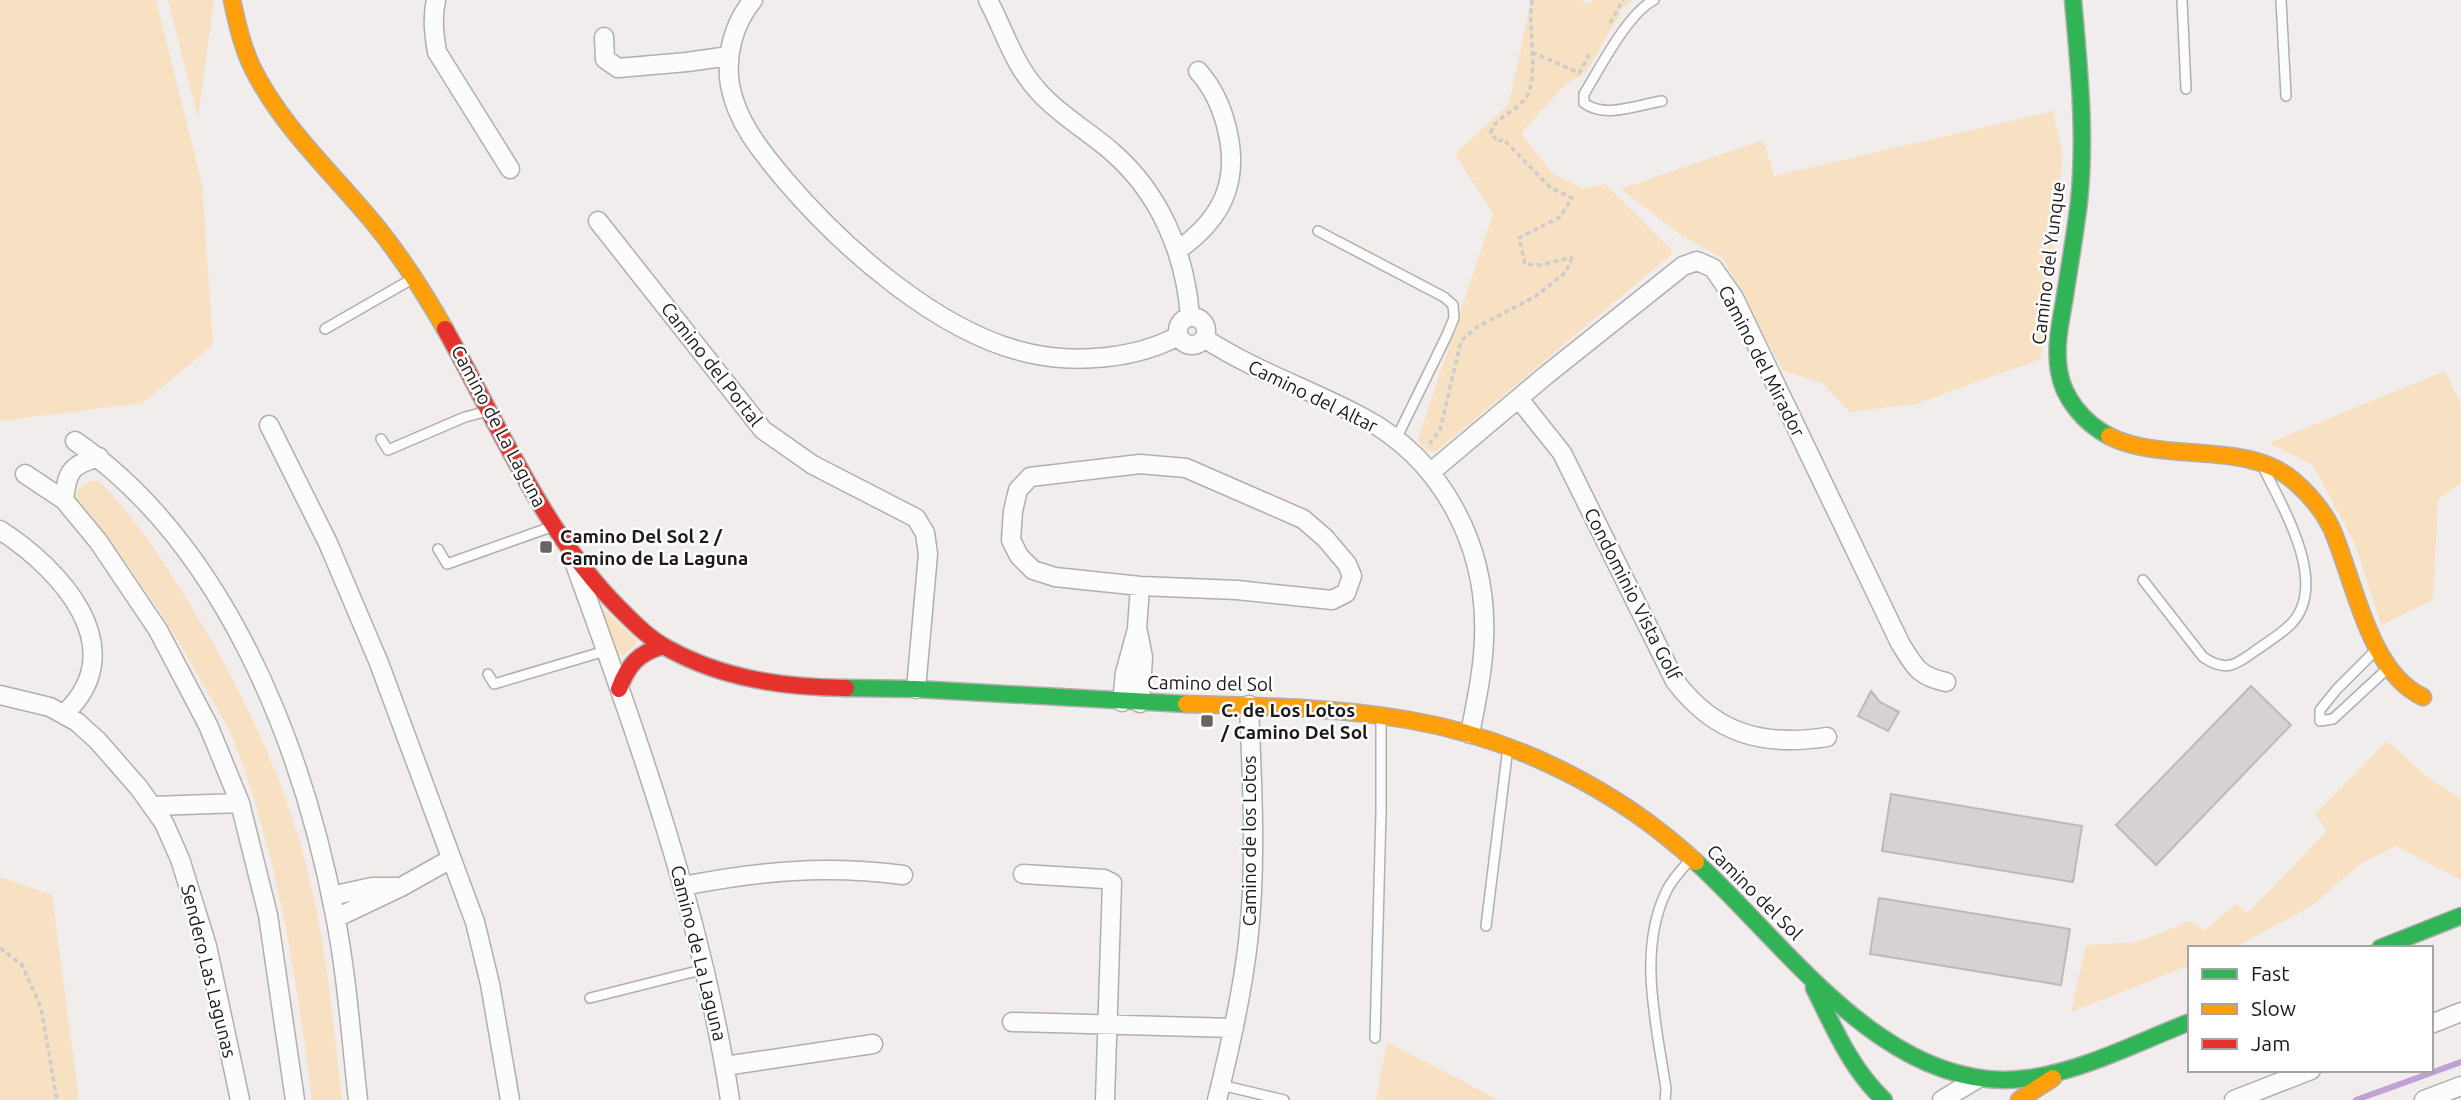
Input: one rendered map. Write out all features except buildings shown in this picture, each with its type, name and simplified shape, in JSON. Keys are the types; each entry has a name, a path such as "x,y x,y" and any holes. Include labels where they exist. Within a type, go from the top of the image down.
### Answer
{"street":[{"name":"Camino de La Laguna","path":"232,0 246,56 269,99 365,213 414,278 448,332 488,411 572,555 643,754 684,886 705,969 730,1100"},
{"path":"436,0 433,32 437,52 509,169"},
{"path":"753,0 736,30 729,56 730,86 747,130 761,151 811,209 843,242 891,282 924,304 988,339 1009,348 1047,356 1089,357 1126,353 1159,345 1178,336"},
{"path":"988,0 1009,48 1029,80 1056,108 1128,167 1156,204 1178,250 1190,316"},
{"name":"Camino del Yunque","path":"2073,0 2082,158 2078,214 2057,348 2058,370 2064,390 2080,414 2092,426 2120,441 2261,463 2275,468 2302,485 2323,510 2377,649 2402,684 2423,698"},
{"path":"604,37 605,59 618,68 729,56"},
{"path":"1178,250 1204,229 1219,208 1230,183 1231,155 1224,116 1212,88 1198,71"},
{"name":"Camino del Portal","path":"597,221 763,430 813,465 916,518 925,533 928,554 916,689"},
{"name":"Camino del Mirador","path":"1427,467 1519,399 1683,266 1697,261 1713,268 1734,298 1900,643 1915,667 1927,678 1947,682"},
{"path":"1190,316 1205,323 1206,328 1204,338 1193,345 1184,343 1178,336 1181,321 1190,316"},
{"name":"Camino del Altar","path":"1204,338 1256,369 1364,418 1396,439 1427,467 1460,518 1470,542 1481,585 1485,624 1483,653 1470,734"},
{"name":"Condominio Vista Golf","path":"1519,399 1562,453 1675,681 1690,701 1731,729 1763,739 1796,742 1827,737"},
{"path":"269,425 328,543 379,663 475,922 491,984 510,1100"},
{"path":"75,441 99,457 146,504 180,544 228,613 248,650 282,727 313,821 331,896 358,1100"},
{"path":"64,500 66,478 78,463 99,457"},
{"path":"1140,464 1186,468 1303,519 1325,538 1347,564 1352,576 1346,593 1332,600 1237,590 1140,586 1055,577 1033,570 1019,556 1011,541 1018,489 1030,477 1140,464"},
{"path":"25,474 64,500 129,585 158,630 208,725 240,803 268,915 295,1100"},
{"path":"0,530 18,542 57,577 74,597 91,638 89,676 80,697 64,714"},
{"name":"Camino del Sol","path":"572,555 597,586 629,618 663,646 723,673 776,686 804,689 916,689 1131,702 1339,709 1381,714 1470,734 1508,747 1580,780 1641,818 1691,858 1807,975 1872,1032 1909,1057 1954,1075 1978,1079 2020,1080 2062,1072 2188,1023"},
{"path":"1131,702 1125,673 1137,629 1140,586"},
{"path":"619,689 627,667 643,651 663,646"},
{"name":"Sendero Las Lagunas","path":"0,695 35,702 64,714 98,741 154,806 173,841 207,946 240,1100"},
{"name":"Camino de los Lotos","path":"1219,1093 1234,1028 1248,940 1253,870 1249,705"},
{"path":"154,806 240,803"},
{"path":"335,918 401,887 451,859"},
{"path":"684,886 750,874 802,869 842,869 902,875"},
{"path":"1023,874 1104,878 1112,883 1105,1100"},
{"path":"331,896 372,887 401,887"},
{"path":"2385,946 2461,916"},
{"name":"Camino del Sol","path":"1807,975 1853,1064 1863,1079 1884,1100"},
{"path":"2433,1023 2461,1012"},
{"path":"1012,1022 1234,1028"},
{"path":"725,1066 873,1044"},
{"name":"Camino del Sol","path":"2019,1100 2062,1072"},
{"path":"2234,1100 2306,1072"},
{"path":"1942,1100 1978,1079"},
{"path":"2424,1100 2461,1086"}],"lane":[{"path":"1654,0 1642,6 1630,22 1584,94 1584,103 1603,112 1662,101"},
{"path":"2182,0 2186,89"},
{"path":"2280,0 2286,96"},
{"path":"1318,232 1444,297 1453,305 1454,318 1446,337 1396,439"},
{"path":"325,329 414,278"},
{"path":"381,439 388,450 465,417 488,411"},
{"path":"2143,580 2203,657 2214,664 2223,666 2239,663 2291,624 2300,609 2305,592 2305,567 2290,521 2261,463"},
{"path":"438,549 447,564 554,526"},
{"path":"2377,649 2319,710 2320,721 2333,719 2388,668"},
{"path":"488,674 495,684 605,651"},
{"path":"1375,1038 1381,714"},
{"path":"1486,926 1508,747"},
{"path":"1665,1100 1651,956 1658,916 1666,891 1691,858"},
{"path":"590,998 705,969"},
{"path":"1219,1093 1284,1100"}],"path":[{"path":"1427,467 1428,444 1440,430 1461,341 1478,327 1536,296 1566,272 1572,257 1541,265 1525,264 1519,238 1560,217 1572,198 1551,188 1503,139 1498,142 1491,133 1492,127 1503,116 1511,113 1530,91 1532,0"},
{"path":"1532,52 1579,74"},
{"path":"0,948 22,965 41,1007 57,1100"}],"shaded area":[{"path":"0,0 156,0 202,183 213,345 143,403 0,421"},
{"path":"168,0 214,0 198,118"},
{"path":"1531,0 1579,0 1590,4 1592,0 1633,0 1618,12 1620,14 1585,74 1566,84 1521,133 1552,173 1583,189 1605,184 1674,252 1437,451 1429,451 1417,442 1493,214 1455,154 1509,104"},
{"path":"2053,111 2063,156 2041,359 1915,404 1850,412 1822,383 1783,371 1723,258 1682,236 1621,189 1763,140 1774,176"},
{"path":"2445,371 2461,404 2461,483 2438,500 2433,600 2381,625 2356,546 2313,465 2269,443"},
{"path":"90,481 99,481 124,508 177,584 227,668 277,776 303,852 318,916 342,1100 312,1100 284,919 263,831 232,737 146,591 112,545 75,502 78,490"},
{"path":"599,605 637,640 624,656 617,653"},
{"path":"2387,741 2431,780 2461,798 2461,880 2396,846 2361,863 2313,905 2238,946 2188,946 2188,966 2071,1012 2086,945 2137,942 2190,921 2204,931 2236,904 2248,913 2327,831 2315,814"},
{"path":"0,877 52,895 79,1100 0,1100"},
{"path":"1387,1042 1499,1100 1376,1100"}],"waterway":[{"path":"2356,1100 2461,1062"}],"traffic: fast":[{"path":"2073,0 2081,101 2081,177 2059,336 2058,362 2061,381 2076,409 2091,424 2109,436"},
{"path":"846,688 916,689 1186,704"},
{"path":"1696,862 1845,1009 1887,1041 1932,1065 1979,1078 2030,1078 2071,1069 2188,1023"},
{"path":"2385,946 2461,916"},
{"path":"1814,988 1853,1061 1884,1100"}],"traffic: slow":[{"path":"232,0 245,51 264,89 293,130 387,239 445,329"},
{"path":"2109,436 2154,449 2252,460 2274,468 2294,481 2315,502 2331,527 2376,646 2404,685 2423,697"},
{"path":"1186,704 1353,712 1448,728 1487,740 1562,770 1598,790 1633,812 1696,862"},
{"path":"2019,1100 2053,1078"}],"traffic: jam":[{"path":"445,329 546,513 594,580 638,626 667,648 688,659 732,674 799,686 846,688"},
{"path":"619,689 626,673 640,656 663,646"}],"place":[{"name":"Camino Del Sol 2 / Camino de La Laguna","path":"546,547"},
{"name":"C. de Los Lotos / Camino Del Sol","path":"1207,721"}]}
